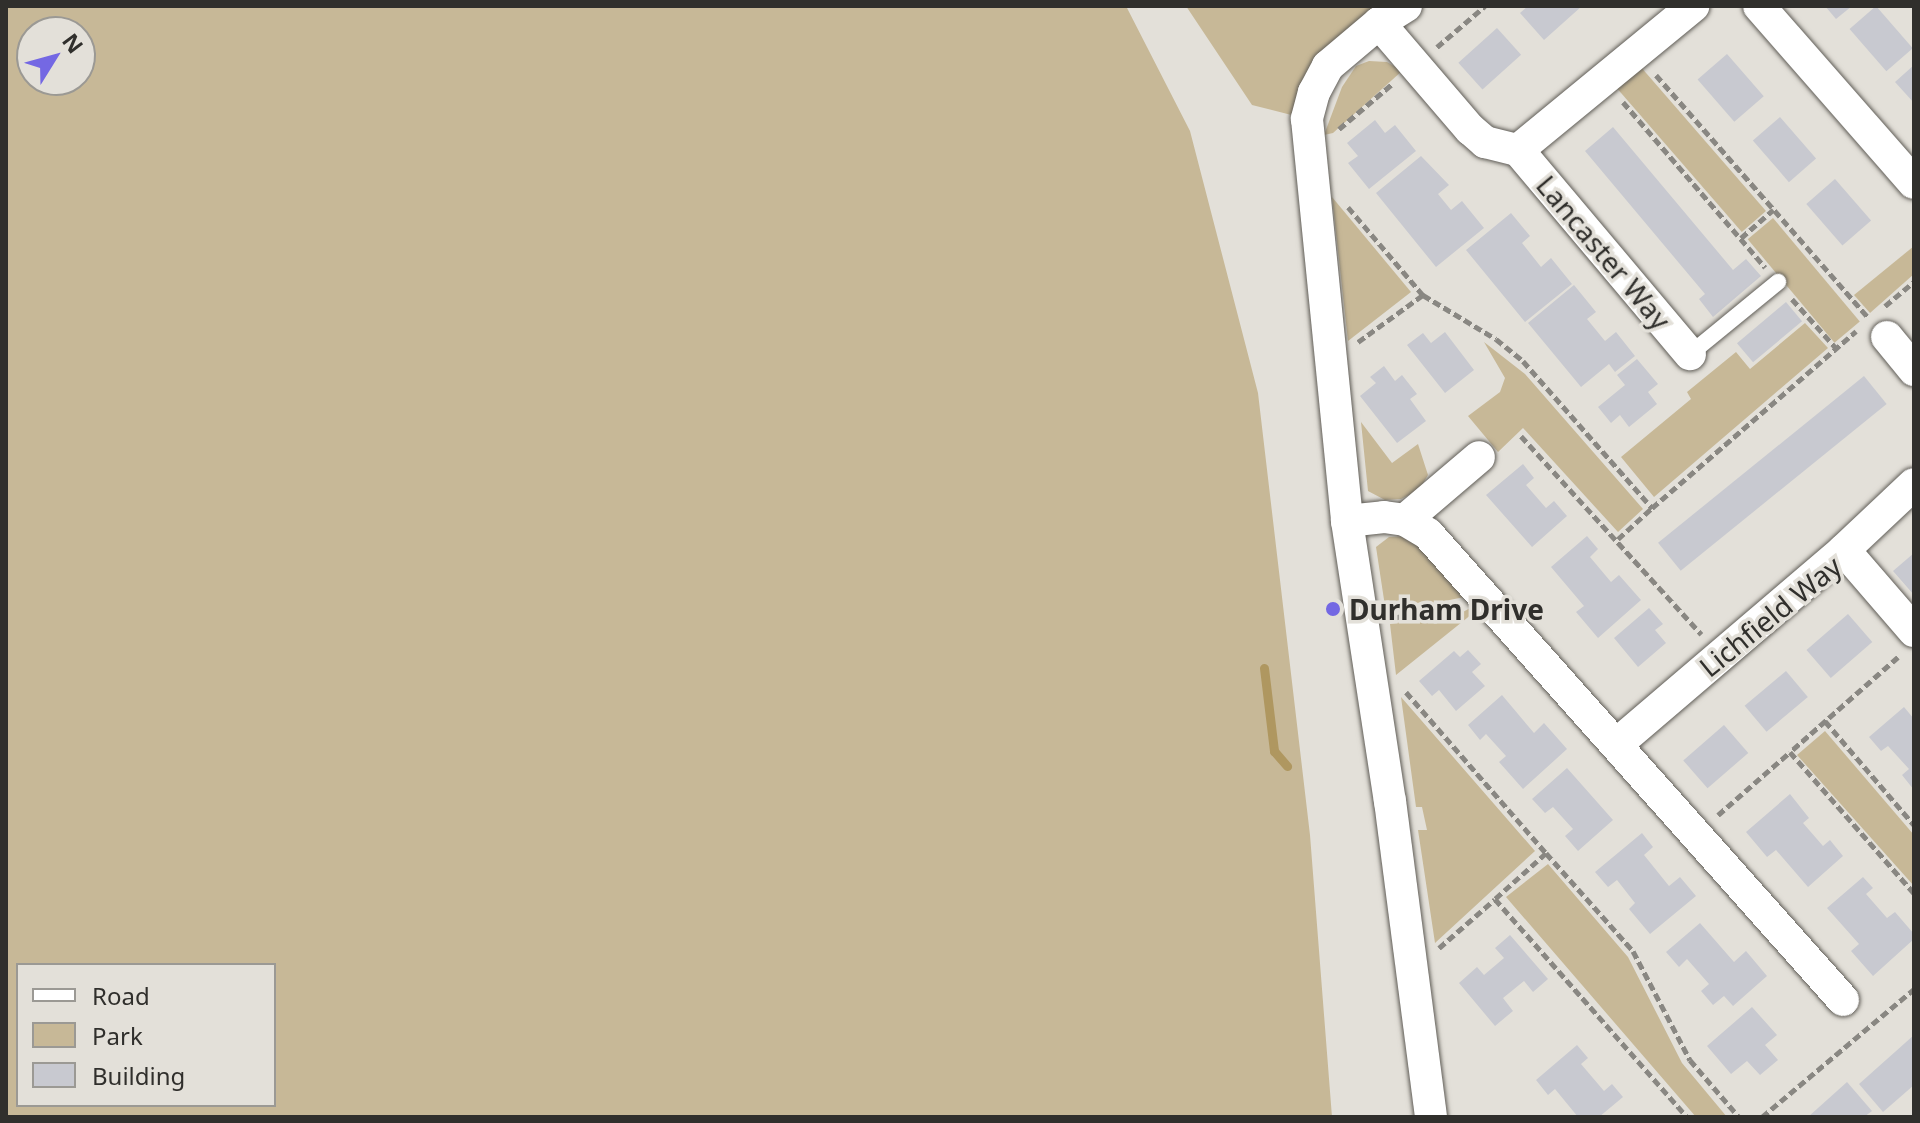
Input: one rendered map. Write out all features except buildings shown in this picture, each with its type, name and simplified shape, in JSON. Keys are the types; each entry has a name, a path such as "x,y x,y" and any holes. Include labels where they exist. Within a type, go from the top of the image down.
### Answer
{"street":[{"path":"1406,6 1379,23 1328,66 1314,92 1307,119 1347,521 1390,801 1431,1117"},
{"name":"Lancaster Way","path":"1518,150 1693,6"},
{"path":"1759,6 1914,183"},
{"name":"Lancaster Way","path":"1379,23 1470,129 1485,142 1518,150 1690,354"},
{"path":"1879,328 1914,370"},
{"path":"1405,520 1479,457"},
{"path":"1844,550 1914,484"},
{"path":"1347,521 1384,517 1405,520 1428,534 1843,1000"},
{"name":"Lichfield Way","path":"1617,744 1844,550 1908,642"}],"lane":[{"path":"1690,354 1778,282"}],"path":[{"path":"1637,53 1879,328"},
{"path":"1604,80 1836,348"},
{"path":"1346,205 1423,295 1496,339 1523,361 1652,508"},
{"path":"1741,238 1773,210"},
{"path":"1618,539 1836,348 1879,328 1914,282"},
{"path":"1353,346 1423,295"},
{"path":"1521,436 1618,539 1720,655"},
{"path":"1382,619 1436,612 1485,598"},
{"path":"1696,835 1825,721 1908,642"},
{"path":"1396,680 1633,951 1690,1060 1739,1117"},
{"path":"1825,721 1914,825"},
{"path":"1790,752 1914,893"},
{"path":"1429,956 1546,853"},
{"path":"1495,899 1687,1117"},
{"path":"1762,1117 1914,989"}],"green space":[{"path":"6,6 1126,6 1190,131 1258,393 1310,835 1332,1117 6,1117"},
{"path":"1186,6 1406,6 1379,23 1307,119 1252,105"},
{"path":"1369,61 1387,62 1402,71 1333,133 1324,135 1342,87 1356,66"},
{"path":"1640,66 1766,211 1742,232 1616,87"},
{"path":"1332,197 1411,292 1348,341"},
{"path":"1773,218 1860,321 1834,343 1748,239"},
{"path":"1914,246 1914,274 1870,313 1854,295"},
{"path":"1805,323 1828,348 1654,497 1621,457 1691,399 1687,392 1736,352 1750,369"},
{"path":"1484,342 1525,374 1643,509 1618,532 1523,428 1498,452 1468,416 1500,392 1505,378"},
{"path":"1361,422 1392,463 1418,444 1428,475 1419,490 1401,499 1385,500 1368,491"},
{"path":"1407,536 1469,596 1386,613 1376,547 1389,537"},
{"path":"1474,606 1477,610 1396,675 1390,624 1461,613"},
{"path":"1401,697 1535,851 1435,943 1418,830 1427,830 1422,807 1416,807"},
{"path":"1825,731 1914,835 1914,886 1797,755"},
{"path":"1548,864 1628,957 1682,1063 1727,1117 1696,1117 1506,897"}],"waterway":[{"path":"1264,668 1274,751 1287,766"}],"place":[{"name":"Durham Drive","path":"1333,609"}]}
